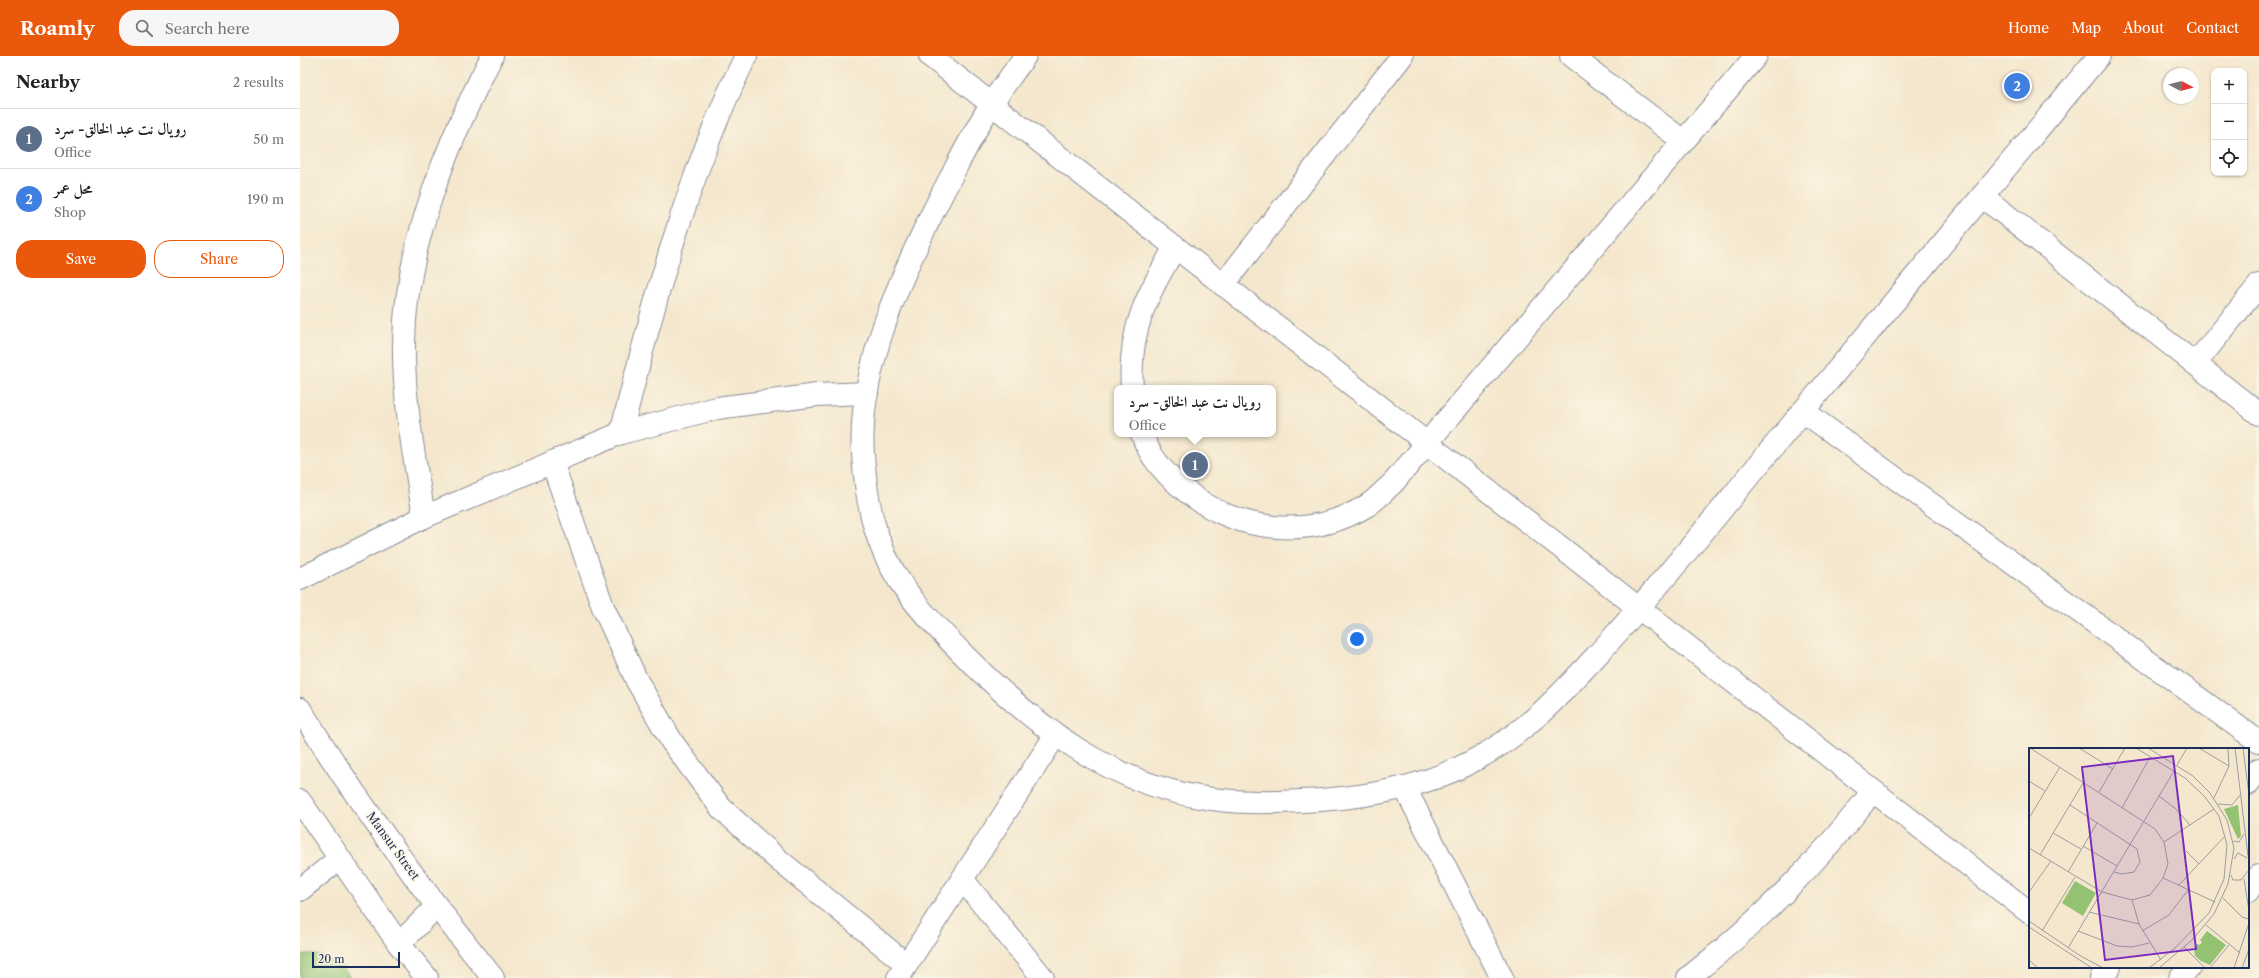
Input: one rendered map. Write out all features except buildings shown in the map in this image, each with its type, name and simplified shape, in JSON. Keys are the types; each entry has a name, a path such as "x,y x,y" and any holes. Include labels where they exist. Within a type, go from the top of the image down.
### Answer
{"street":[{"path":"424,517 406,395 404,342 408,287 432,190 492,56"},
{"path":"621,433 650,320 675,233 707,145 746,56"},
{"path":"930,56 2029,912"},
{"path":"1025,56 991,104 917,243 886,315 867,393 862,448 868,498 879,542 901,585 934,626 981,672 1055,736 1103,765 1180,793 1213,800 1293,802 1338,798 1405,788 1468,764 1496,747 1544,713 1639,609 2099,56"},
{"path":"1223,285 1402,56"},
{"path":"1571,56 1684,141"},
{"path":"1143,437 1147,449 1179,486 1200,503 1224,516 1263,527 1297,528 1333,520 1368,505 1394,483 1756,56"},
{"path":"1982,196 2259,414"},
{"path":"1132,385 1131,371 1136,330 1147,296 1176,247"},
{"path":"2195,364 2259,285"},
{"path":"300,579 424,517 621,433 668,419 717,408 817,395 867,393"},
{"path":"1803,411 2259,742"},
{"path":"552,462 603,607 637,681 672,742 721,808 902,971 1055,736"},
{"name":"Mansur Street","path":"300,709 334,764 436,907 494,978"},
{"path":"2249,783 2259,769"},
{"path":"1405,788 1502,978"},
{"path":"1688,978 1743,933 1804,874 1840,833 1873,791"},
{"path":"300,801 399,944 427,978"},
{"path":"300,890 339,859"},
{"path":"2249,890 2259,876"},
{"path":"962,879 1043,978"},
{"path":"399,944 436,907"},
{"path":"2180,978 2188,968"}],"green space":[{"path":"310,954 323,957 338,964 350,978 300,978 300,955"}],"place":[{"name":"محل عمر","path":"2017,86"},
{"name":"رويال نت عبد الخالق- سرد","path":"1195,465"}]}
